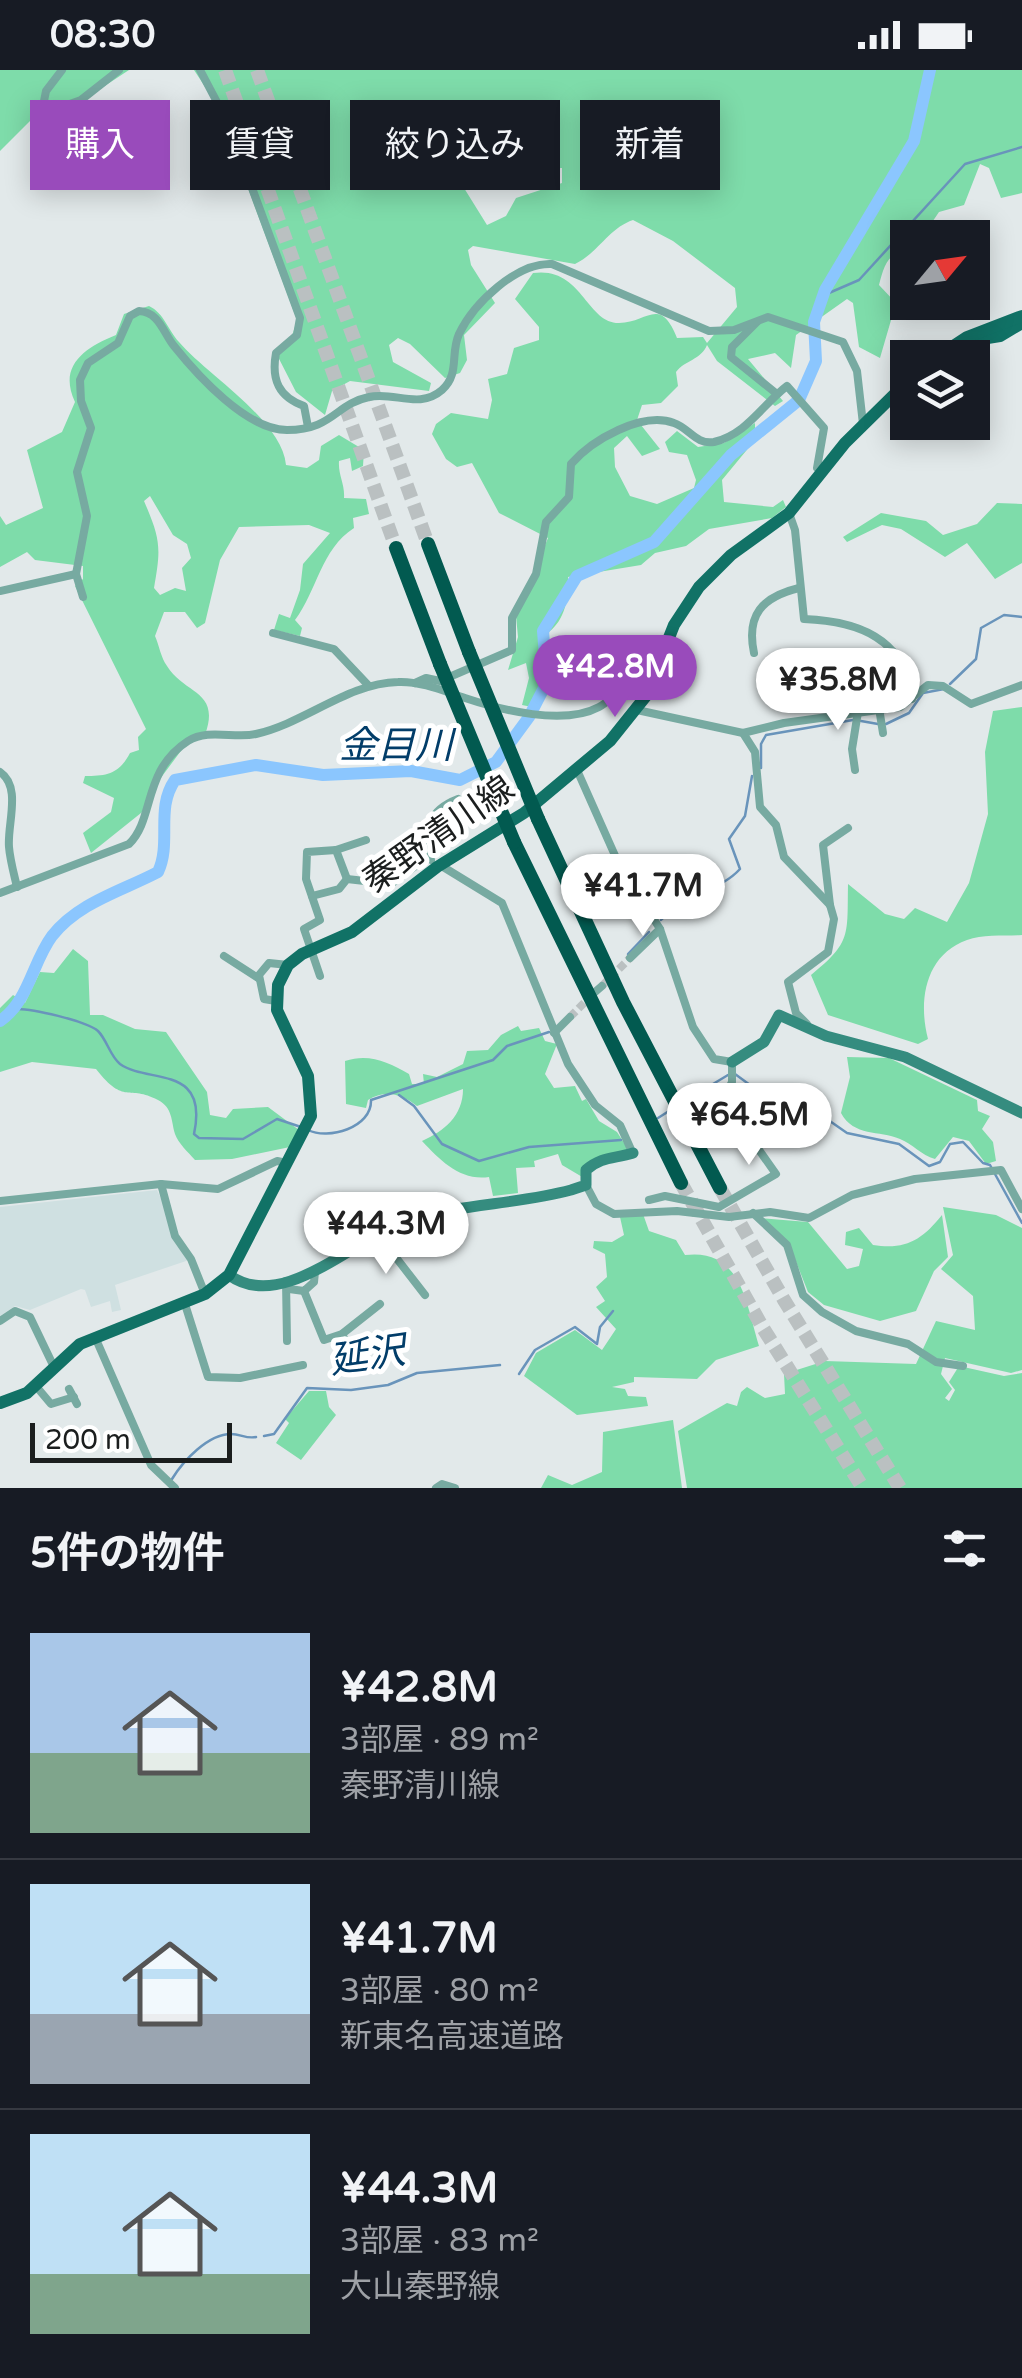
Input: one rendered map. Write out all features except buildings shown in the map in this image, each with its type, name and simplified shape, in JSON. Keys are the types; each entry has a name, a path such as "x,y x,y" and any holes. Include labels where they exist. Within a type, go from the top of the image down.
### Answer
{"highway":[{"path":"428,544 538,819 623,1002 720,1188"},
{"path":"396,548 514,842 680,1183"}],"main road":[{"path":"978,340 1000,336 1022,320"},
{"name":"秦野清川線","path":"288,965 352,932 436,863 511,822 576,770 638,710 682,611 714,569 789,513 863,424 890,398"},
{"path":"0,1404 36,1385 53,1365 95,1337 205,1294 229,1275 307,1125 312,1092 276,1000 278,984 288,965"},
{"path":"732,1070 764,1042 779,1015 826,1036 906,1057 1022,1113"},
{"path":"229,1275 249,1285 288,1285 377,1233 427,1215 548,1196 586,1185 589,1167 612,1154 634,1154"}],"street":[{"path":"62,70 46,91 44,101 53,110 81,100 119,70"},
{"path":"200,70 228,123 300,318 297,335 276,353 276,381 284,397 304,406 308,427"},
{"path":"83,597 76,574 87,516 76,472 91,428 81,401 80,380 88,363 118,343 134,313 151,312 175,347 248,420 273,428 308,427 330,422 366,397 420,400 436,395 454,376 460,332 510,278 538,264 564,268 709,331 734,330 760,319 791,323 833,336 854,357 863,424"},
{"path":"760,319 732,346 731,357 778,394"},
{"path":"415,683 426,678 440,681 512,650 512,618 536,574 546,522 569,497 572,464 579,455 619,430 664,419 702,442 713,442 739,432 787,386 825,434 818,462 822,472"},
{"path":"789,513 795,530 804,619 859,626 905,663 918,697"},
{"path":"0,590 76,574"},
{"path":"754,652 750,621 757,610 777,593 799,588"},
{"path":"274,633 334,649 368,685"},
{"path":"0,893 130,844 140,830 154,779 186,742 209,735 255,734 302,719 368,685 415,683 490,706 582,714 603,706 657,647 667,644"},
{"path":"638,710 743,733 858,716 881,722 918,697 928,685 946,689 972,704 1022,684"},
{"path":"855,770 852,749 858,716"},
{"path":"743,733 755,752 759,804 778,830 784,858 830,905"},
{"path":"576,770 616,860 660,929 698,1039 714,1059 732,1070 723,1099 743,1121 775,1176 719,1207 665,1196 649,1200"},
{"path":"0,772 7,777 13,804 9,847 17,886"},
{"path":"458,799 432,816 427,826 436,863 502,903 574,1076 595,1105 620,1124 634,1154"},
{"path":"844,1038 801,1020 788,990 791,978 817,964 828,952 834,919 824,845 848,828"},
{"path":"320,976 304,926 320,920 306,878 307,852 336,850 366,840"},
{"path":"336,850 347,879"},
{"path":"347,879 390,884 436,863"},
{"path":"312,896 340,888 347,879"},
{"path":"630,958 660,929"},
{"path":"224,956 258,978 264,999 276,1000"},
{"path":"258,978 269,963 288,965"},
{"path":"554,1032 570,1017"},
{"path":"0,1201 161,1184 218,1190 277,1161 288,1164"},
{"path":"586,1185 596,1204 614,1214 677,1211 728,1218 753,1214 809,1218 852,1195 915,1179 1001,1170 1022,1209"},
{"path":"161,1184 175,1236 191,1259 205,1294"},
{"path":"335,1210 323,1222 344,1254"},
{"path":"753,1214 787,1245 803,1295 830,1318 856,1331 908,1344 936,1362 963,1366"},
{"path":"377,1233 426,1295"},
{"path":"304,1291 314,1282 314,1272"},
{"path":"287,1341 284,1311 288,1285 304,1291 324,1340 342,1334 380,1304"},
{"path":"184,1301 208,1378 240,1378 304,1365"},
{"path":"0,1321 15,1311 30,1317 53,1365"},
{"path":"342,1334 350,1351 362,1354 397,1333"},
{"path":"95,1337 151,1465 175,1488"},
{"path":"36,1385 51,1404 74,1397"},
{"path":"436,1488 442,1484 456,1488"}],"shaded area":[{"path":"157,1190 189,1260 115,1285 121,1310 112,1312 110,1301 91,1307 85,1290 81,1289 30,1310 15,1306 0,1316 0,1207"}],"green space":[{"path":"0,70 129,70 83,100 30,100 30,121 0,151"},
{"path":"194,70 1022,70 1022,193 1001,198 989,168 980,164 964,205 939,212 934,220 890,220 890,260 879,285 890,297 891,320 880,358 859,347 853,303 847,299 796,335 791,368 775,353 748,359 783,401 775,406 717,361 707,345 676,372 678,386 661,403 642,405 637,420 660,449 642,456 627,436 614,448 615,467 630,496 657,504 694,488 696,480 687,455 669,452 665,442 677,431 698,447 724,443 755,423 755,440 722,480 724,502 773,507 783,500 786,507 772,518 709,529 686,546 655,553 641,565 568,577 564,609 558,623 546,634 549,670 532,707 522,705 529,678 526,663 508,670 518,637 516,616 548,538 499,513 472,463 457,467 446,459 432,434 436,424 451,413 488,419 492,400 488,379 507,374 514,348 539,340 539,327 515,299 533,273 562,278 608,321 629,322 659,314 677,338 703,337 707,343 737,307 735,288 673,241 633,220 575,264 473,246 468,250 471,265 495,303 464,335 467,360 460,373 445,378 410,344 398,338 389,345 393,362 431,383 429,391 350,381 332,391 325,415 296,392 275,351 292,336 297,320 249,190 330,190 330,100 214,100"},
{"path":"149,306 158,313 191,355 272,431 286,465 307,468 319,460 321,446 339,435 364,450 363,466 352,471 350,458 339,461 339,466 344,498 366,499 369,514 353,518 354,528 327,559 295,620 302,628 300,636 274,630 279,614 290,618 300,590 303,564 330,533 309,525 239,527 220,560 205,623 197,628 185,612 164,612 155,636 167,666 205,701 209,720 205,735 192,736 154,787 146,809 91,853 83,833 111,812 114,798 83,783 85,776 117,770 130,753 139,750 138,737 146,729 75,586 83,579 83,566 35,560 27,552 0,567 0,516 6,525 43,508 27,450 62,432 75,402 72,368 84,352 116,335 124,314","holes":["150,496 173,535 187,544 191,558 182,568 186,591 175,588 160,595 154,588 156,535 144,501"]},
{"path":"997,503 1022,504 1022,563 995,579 967,543 945,557 901,529 882,525 847,542 843,537 881,513 926,521 943,535 977,524"},
{"path":"1022,707 1022,935 973,938 942,956 925,995 928,1039 918,1044 828,1015 811,975 834,954 844,936 848,884 885,914 904,919 915,908 947,922 969,883 988,814 985,752 993,711"},
{"path":"73,949 88,961 90,1015 103,1015 135,1029 166,1032 207,1092 210,1115 226,1118 233,1109 268,1107 299,1130 290,1147 232,1159 195,1160 176,1137 171,1115 163,1103 120,1091 96,1069 32,1062 0,1072 0,1008 13,995 25,1003 40,972 54,973"},
{"path":"518,1026 521,1031 539,1028 545,1041 557,1044 545,1074 554,1088 575,1086 582,1101 586,1099 599,1121 617,1132 630,1152 612,1155 584,1178 562,1165 558,1154 534,1161 535,1167 516,1168 518,1193 493,1196 489,1177 460,1173 422,1141 451,1121 460,1107 463,1089 417,1106 387,1094 368,1100 366,1108 346,1104 345,1061 378,1060 409,1074 412,1084 424,1084 423,1074 437,1077 463,1064 467,1051 488,1050 501,1035"},
{"path":"847,1057 889,1058 977,1100 978,1111 990,1116 982,1129 993,1142 996,1161 986,1164 969,1141 953,1137 935,1159 900,1139 853,1126 841,1113 850,1077"},
{"path":"943,1207 996,1215 1022,1228 1022,1370 1011,1373 945,1358 941,1374 952,1389 945,1398 949,1401 955,1390 949,1382 959,1366 1004,1376 1022,1373 1022,1488 687,1488 678,1431 727,1403 737,1406 747,1387 765,1398 785,1394 784,1374 825,1361 916,1364 936,1321 975,1330 973,1296 941,1269 953,1255"},
{"path":"643,1214 649,1231 676,1240 685,1255 704,1255 730,1269 745,1296 759,1346 716,1360 697,1379 634,1377 634,1382 612,1387 625,1389 628,1396 646,1397 648,1406 577,1415 524,1376 536,1353 575,1330 602,1350 616,1329 596,1307 605,1301 596,1287 607,1277 605,1254 593,1248 594,1241 612,1242 624,1235 620,1217"},
{"path":"942,1215 948,1257 934,1271 916,1311 880,1321 824,1305 808,1292 789,1244 760,1218 808,1222 847,1269 859,1266 863,1249 845,1245 846,1232 859,1228 873,1245 895,1246 920,1237"},
{"path":"309,1391 326,1391 329,1407 336,1415 301,1460 276,1443 289,1423 285,1419"},
{"path":"673,1420 682,1488 541,1488 548,1475 572,1485 602,1472 603,1432"}],"waterway":[{"name":"金目川","path":"0,1021 18,1003 45,947 63,924 88,906 158,872 164,849 166,802 175,780 256,765 323,775 411,771 460,780 496,762 529,717 547,682 543,631 577,576 654,542 731,455 799,400 816,361 814,322 825,290 914,141 930,70"},
{"path":"822,296 859,280 965,164 1022,147"},
{"path":"950,684 976,659 981,628 1004,615 1022,617"},
{"path":"886,724 909,713 923,693 944,689"},
{"path":"761,768 761,744 766,735 853,720"},
{"path":"861,721 878,724"},
{"path":"661,920 740,869 729,839 745,816 752,776"},
{"path":"628,954 649,932"},
{"path":"15,1009 92,1027 120,1064 185,1086 193,1096 194,1134 199,1138 243,1139 277,1119 301,1127"},
{"path":"308,1130 326,1133 347,1129 364,1118 371,1100 493,1060 507,1046 549,1032"},
{"path":"735,1074 750,1085 756,1110 762,1116 786,1118 814,1110 847,1133 899,1144 929,1166 940,1162 950,1144 963,1142 983,1163 990,1165 1022,1223"},
{"path":"683,1102 728,1075"},
{"path":"399,1095 414,1106 442,1144 479,1161 529,1147 621,1140"},
{"path":"658,1118 669,1111"},
{"name":"延沢","path":"519,1374 535,1350 575,1327 597,1344 600,1327 613,1311"},
{"name":"延沢","path":"264,1436 274,1434 307,1388 351,1390 388,1385 417,1373 500,1365"},
{"name":"延沢","path":"172,1479 205,1443 222,1435 256,1437"}],"tunnel":[{"path":"225,70 396,548"},
{"path":"257,70 428,544"},
{"path":"602,986 630,958"},
{"path":"570,1017 592,995"},
{"path":"681,1183 763,1328 863,1488"},
{"path":"720,1188 900,1488"}]}
